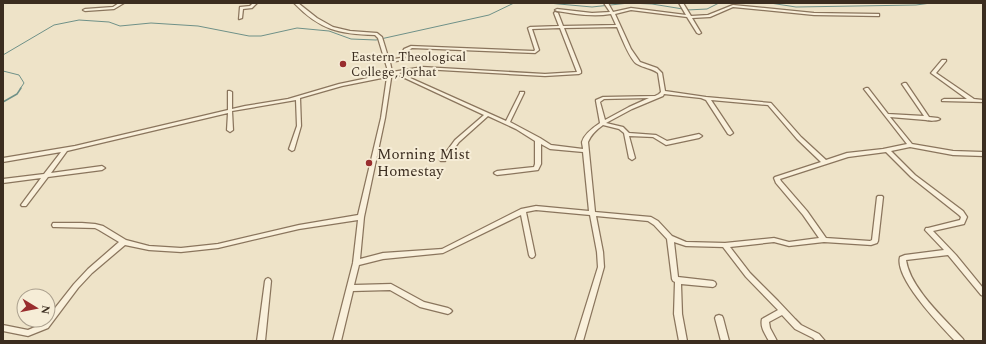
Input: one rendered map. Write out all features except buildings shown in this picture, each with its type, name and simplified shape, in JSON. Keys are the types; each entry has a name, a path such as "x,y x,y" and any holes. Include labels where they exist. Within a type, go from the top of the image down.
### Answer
{"street":[{"path":"85,10 114,8 122,3"},
{"path":"240,18 241,8 252,6 255,3"},
{"path":"296,3 323,25 346,32 376,34 382,39 391,73 362,217 356,263 337,341"},
{"path":"606,3 638,63 655,69 660,73 663,92"},
{"path":"682,4 699,33"},
{"path":"3,160 64,151 230,111 298,97 391,73 423,68 545,75 579,73 560,27 556,12 584,14 631,9 689,16 708,16 733,6 814,14 878,15"},
{"path":"388,61 402,59 405,50 411,47 535,52 537,50 530,28 619,26"},
{"path":"944,61 933,73 973,101"},
{"path":"391,73 507,123 550,147 586,151"},
{"path":"904,84 928,119"},
{"path":"866,89 888,115 910,145"},
{"path":"230,92 230,130"},
{"path":"507,123 522,92"},
{"path":"579,341 601,267 592,212 586,151 586,137 593,130 624,111 658,96 663,92 769,104 799,138 825,162"},
{"path":"603,124 598,103 600,99 658,96"},
{"path":"292,149 299,126 298,97"},
{"path":"706,98 709,100 730,133"},
{"path":"944,100 983,101"},
{"path":"443,160 453,145 488,115"},
{"path":"888,115 938,119"},
{"path":"603,124 623,129 627,134 632,158"},
{"path":"627,134 654,136 666,143 699,136"},
{"path":"497,173 536,169 538,164 538,139"},
{"path":"824,240 800,207 778,182 777,178 857,153 887,150 910,145 953,153 983,154"},
{"path":"887,150 913,176 954,206 964,217 962,222 928,230 949,252 983,293"},
{"path":"24,205 34,188 47,175 64,151"},
{"path":"3,180 102,168"},
{"path":"356,263 383,256 443,251 530,208 592,212 649,219 656,223 670,238 686,244 725,244 771,240 789,244 824,240 874,243 880,197"},
{"path":"523,211 532,255"},
{"path":"55,225 95,226 101,228 118,240 166,250 202,249 299,228 362,217"},
{"path":"670,238 675,276 678,281 678,314 682,341"},
{"path":"3,328 28,333 46,326 76,286 90,271 124,242"},
{"path":"725,244 748,275 795,324 812,333 821,341"},
{"path":"949,252 905,258 902,259 902,262 907,277 914,288 960,341"},
{"path":"261,341 268,281"},
{"path":"678,281 713,284"},
{"path":"350,288 391,287 422,305 448,311"},
{"path":"773,341 764,321 783,311"},
{"path":"719,318 725,341"}],"waterway":[{"path":"3,55 54,25 79,20 109,22 120,26 151,23 198,26 249,36 261,36 297,28 329,31 351,39 376,40 489,15 514,3"},
{"path":"548,3 592,7 629,3 652,4 683,9"},
{"path":"687,10 707,9 719,3"},
{"path":"770,3 796,7 916,5 931,3"},
{"path":"3,71 19,75 24,83 20,89"},
{"path":"3,102 17,94 21,88"}],"place":[{"name":"Eastern Theological College, Jorhat","path":"343,64"},
{"name":"Morning Mist Homestay","path":"369,163"}]}
